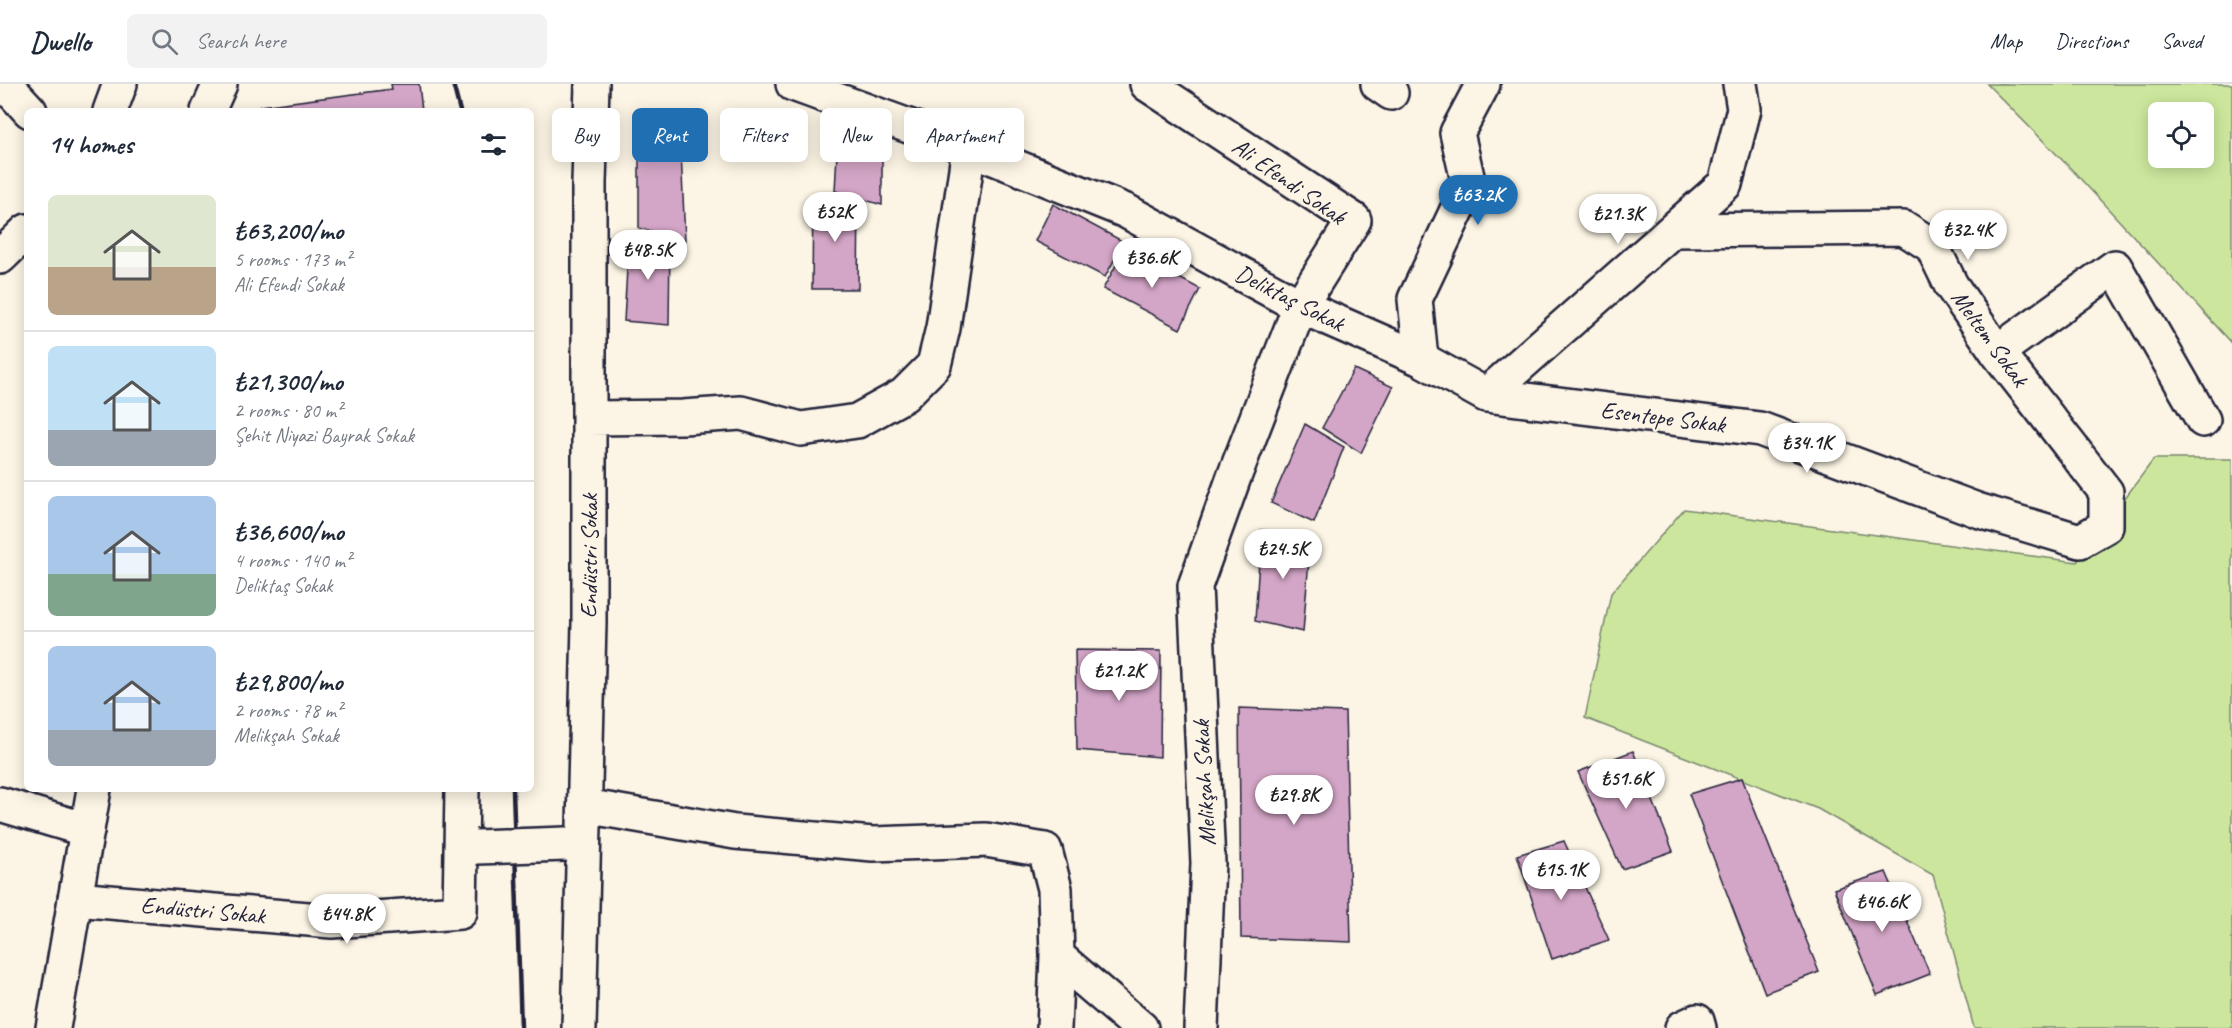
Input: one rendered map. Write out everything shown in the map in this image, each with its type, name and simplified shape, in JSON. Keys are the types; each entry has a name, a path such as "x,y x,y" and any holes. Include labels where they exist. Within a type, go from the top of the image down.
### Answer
{"street":[{"path":"5,84 27,108"},
{"path":"111,108 120,84"},
{"path":"209,108 220,84"},
{"name":"Endüstri Sokak","path":"579,1028 575,844 585,806 589,623 589,183 592,84"},
{"name":"Deliktaş Sokak","path":"794,84 904,124"},
{"name":"Ali Efendi Sokak","path":"1147,84 1354,220 1300,306"},
{"path":"1421,359 1415,300 1469,185 1456,133 1483,84"},
{"path":"1486,394 1725,184 1743,109 1740,84"},
{"path":"589,418 683,417 741,413 801,429 857,421 904,395 934,365 943,327 967,162"},
{"name":"Deliktaş Sokak","path":"1004,162 1126,211 1300,306 1421,359 1486,394"},
{"name":"Meltem Sokak","path":"1675,230 1904,228 1932,246 1951,285 1997,352 2106,492 2106,526"},
{"path":"0,257 24,234"},
{"path":"1997,352 2115,267 2203,420"},
{"name":"Melikşah Sokak","path":"1201,1028 1208,863 1195,586 1300,306"},
{"name":"Esentepe Sokak","path":"1486,394 1760,429 1977,510 2080,540 2106,526"},
{"path":"53,1028 93,792"},
{"path":"462,792 459,897 478,896 476,847 575,844"},
{"path":"0,804 87,830"},
{"path":"585,806 735,832 873,844 986,840 1045,850 1055,889 1057,956 1054,1028"},
{"name":"Endüstri Sokak","path":"75,899 332,921 459,912 459,897"},
{"path":"1057,956 1141,1028"},
{"path":"1682,1028 1697,1021 1699,1028"}],"green space":[{"path":"1987,84 2232,84 2232,343 2076,174"},
{"path":"2154,459 2232,459 2232,1028 1974,1028 1933,875 1818,809 1585,718 1611,593 1684,509 2077,562"}],"building":[{"path":"391,84 419,84 422,108 261,108 261,106 392,89"},
{"path":"639,162 681,162 685,240 639,228"},
{"path":"837,162 882,162 882,205 835,191"},
{"path":"813,195 859,200 858,289 812,289"},
{"path":"1053,204 1124,242 1105,277 1035,241"},
{"path":"629,234 670,242 669,325 624,321"},
{"path":"1125,249 1200,289 1180,329 1103,289"},
{"path":"1354,369 1393,387 1361,453 1322,428"},
{"path":"1305,424 1344,447 1314,523 1271,503"},
{"path":"1261,530 1311,536 1303,632 1255,621"},
{"path":"1075,650 1161,651 1160,757 1077,750"},
{"path":"1239,708 1345,712 1351,942 1241,938"},
{"path":"1633,751 1673,851 1622,869 1578,772"},
{"path":"1742,778 1819,972 1765,993 1689,794"},
{"path":"1564,841 1609,940 1552,959 1517,855"},
{"path":"1886,872 1930,974 1877,995 1834,889"}],"railway":[{"path":"453,84 459,108"},
{"path":"513,792 521,1028"}]}
